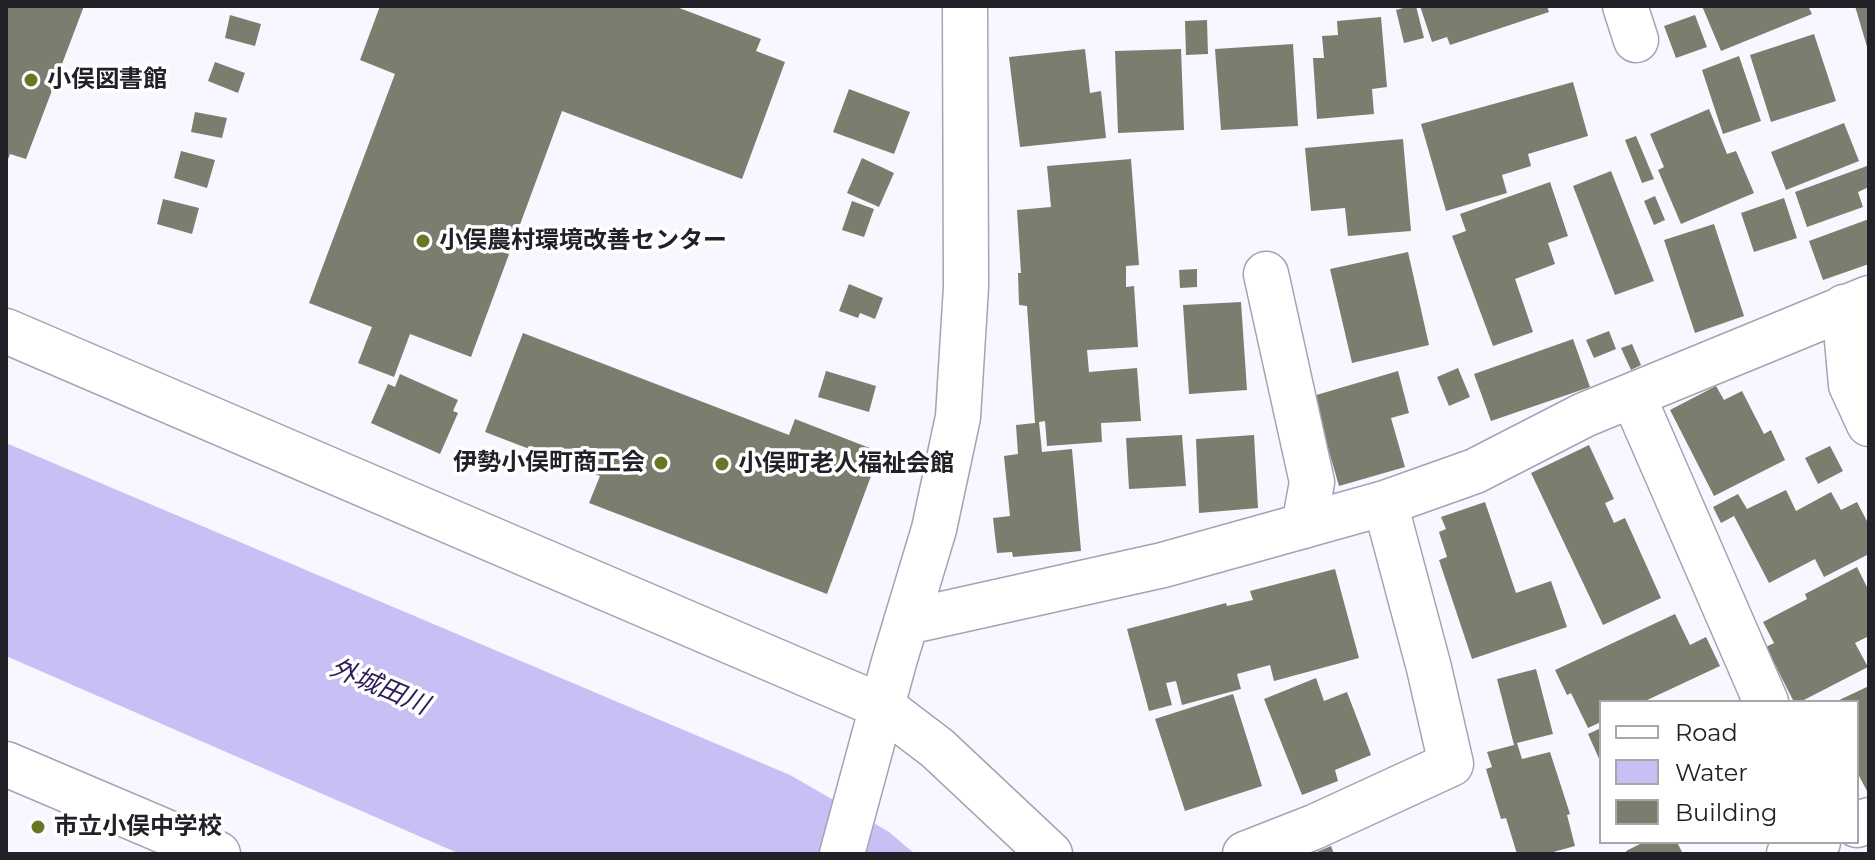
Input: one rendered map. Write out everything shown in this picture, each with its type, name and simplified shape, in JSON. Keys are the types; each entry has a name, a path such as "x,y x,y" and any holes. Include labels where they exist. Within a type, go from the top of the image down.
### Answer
{"street":[{"path":"842,854 934,529 958,417 976,7"},
{"path":"1266,274 1312,482 1304,526"},
{"path":"907,622 1163,565 1385,503 1475,471 1584,415 1856,302 1851,385 1869,424"},
{"path":"6,331 883,707 937,748 1050,854"},
{"path":"1633,396 1765,700"},
{"path":"1245,854 1314,827 1451,764 1385,503"},
{"path":"6,764 218,854"},
{"path":"1789,854 1813,844"}],"water":[{"name":"外城田川","path":"6,443 790,775 889,832 915,854 460,854 6,656"}],"building":[{"name":"小俣図書館","path":"6,6 84,6 26,159 10,154 6,165"},
{"name":"小俣農村環境改善センター","path":"380,6 674,6 761,39 756,51 785,62 742,179 562,111 471,357 410,334 394,377 358,363 372,327 309,303 395,74 360,60"},
{"path":"1416,6 1424,38 1404,43 1396,10"},
{"path":"1420,6 1547,6 1549,12 1450,45 1447,37 1432,42"},
{"path":"1702,6 1808,6 1812,14 1721,51"},
{"path":"1855,6 1869,6 1869,50 1868,50"},
{"path":"230,15 261,24 255,46 225,38"},
{"path":"1695,15 1707,47 1676,58 1664,26"},
{"path":"1381,17 1387,87 1372,89 1374,114 1317,119 1313,58 1324,58 1322,36 1338,35 1337,21"},
{"path":"1207,20 1208,54 1186,55 1185,21"},
{"path":"1814,34 1836,101 1771,122 1750,55"},
{"path":"1293,44 1298,126 1221,130 1215,49"},
{"path":"1085,49 1090,93 1101,91 1106,138 1020,147 1009,57"},
{"path":"1181,49 1184,130 1118,133 1115,51"},
{"path":"1739,56 1761,121 1723,134 1702,70"},
{"path":"215,62 245,73 238,93 208,81"},
{"path":"1573,82 1588,136 1528,154 1531,166 1502,175 1507,193 1446,211 1421,124"},
{"path":"849,89 910,112 894,154 833,132"},
{"path":"1709,109 1727,154 1736,151 1754,193 1681,224 1658,170 1664,167 1650,134"},
{"path":"195,112 227,118 222,138 191,132"},
{"path":"1844,123 1859,161 1786,190 1771,152"},
{"path":"1636,136 1654,179 1642,183 1625,140"},
{"path":"1403,139 1411,231 1348,236 1345,208 1311,211 1305,148"},
{"path":"181,151 215,160 207,188 174,178"},
{"path":"862,158 894,173 879,207 847,193"},
{"path":"1131,159 1139,265 1126,266 1126,287 1134,286 1138,347 1087,350 1089,372 1137,368 1141,421 1101,423 1102,442 1047,446 1045,421 1039,422 1042,452 1072,449 1081,551 1013,557 1012,552 997,553 993,518 1010,516 1004,456 1018,454 1016,425 1035,423 1027,306 1019,305 1018,273 1021,273 1017,210 1051,207 1047,166"},
{"path":"1867,166 1869,187 1858,192 1863,207 1807,227 1795,192"},
{"path":"1611,171 1654,281 1615,295 1573,186"},
{"path":"1550,182 1568,236 1548,243 1555,264 1515,279 1533,332 1493,346 1452,236 1466,231 1460,214"},
{"path":"1655,196 1665,220 1654,225 1644,201"},
{"path":"1784,198 1797,238 1754,252 1741,213"},
{"path":"163,199 199,208 192,234 157,224"},
{"path":"852,201 874,209 864,237 842,230"},
{"path":"1869,219 1869,264 1823,280 1809,241"},
{"path":"1714,224 1744,316 1695,333 1664,240"},
{"path":"1408,252 1429,345 1352,363 1330,269"},
{"path":"1197,269 1197,287 1180,288 1179,270"},
{"path":"849,284 883,298 875,319 860,313 858,318 839,311"},
{"path":"1241,302 1247,390 1189,394 1183,305"},
{"path":"1609,331 1616,349 1594,358 1586,340"},
{"name":"小俣町老人福祉会館","path":"523,333 789,435 795,419 880,452 827,594 589,503 600,476 485,432"},
{"path":"1573,339 1590,387 1491,421 1474,374"},
{"path":"1632,344 1641,365 1631,370 1621,348"},
{"path":"1458,368 1470,397 1449,406 1437,377"},
{"path":"826,371 876,386 869,412 818,397"},
{"path":"1398,371 1409,413 1391,418 1405,467 1339,486 1313,396"},
{"path":"400,374 458,400 453,411 458,413 440,454 371,423 388,384 395,387"},
{"path":"1716,386 1724,400 1742,391 1764,434 1771,430 1785,460 1714,496 1670,410"},
{"path":"1182,435 1186,486 1129,489 1126,438"},
{"path":"1254,435 1258,508 1199,513 1196,439"},
{"path":"1589,445 1614,499 1605,503 1614,523 1625,518 1661,598 1603,625 1531,473"},
{"path":"1830,446 1843,471 1818,484 1805,458"},
{"path":"1786,490 1796,511 1831,492 1841,510 1857,502 1869,525 1869,554 1824,577 1815,559 1769,583 1734,516 1721,523 1713,507 1738,494 1747,509"},
{"path":"1485,502 1516,593 1551,581 1567,627 1472,659 1439,560 1447,557 1439,532 1446,529 1441,517"},
{"path":"1857,567 1869,591 1869,636 1855,643 1868,667 1804,700 1793,700 1766,647 1774,643 1763,622 1807,599 1805,594"},
{"path":"1335,569 1359,658 1274,681 1270,665 1237,674 1241,689 1182,705 1176,681 1166,683 1172,705 1149,711 1127,629 1226,603 1227,606 1253,600 1250,591"},
{"path":"1675,614 1690,645 1706,637 1720,666 1647,700 1599,700 1599,723 1588,728 1571,693 1567,695 1555,670"},
{"path":"1536,669 1553,734 1517,743 1522,759 1550,752 1570,814 1567,815 1575,846 1546,854 1517,854 1506,818 1501,819 1486,769 1492,767 1487,752 1514,745 1497,679"},
{"path":"1316,678 1324,701 1347,692 1371,755 1335,770 1338,781 1302,795 1264,699"},
{"path":"1869,686 1868,793 1859,776 1859,700 1839,700"},
{"path":"1233,694 1262,786 1185,811 1155,719"},
{"path":"1599,729 1599,759 1588,734"},
{"path":"1640,844 1678,844 1683,854 1628,854 1626,851"},
{"path":"1331,846 1334,854 1312,854"}],"place":[{"name":"小俣図書館","path":"31,80"},
{"name":"小俣農村環境改善センター","path":"423,241"},
{"name":"伊勢小俣町商工会","path":"661,463"},
{"name":"小俣町老人福祉会館","path":"722,464"},
{"name":"市立小俣中学校","path":"38,827"}]}
